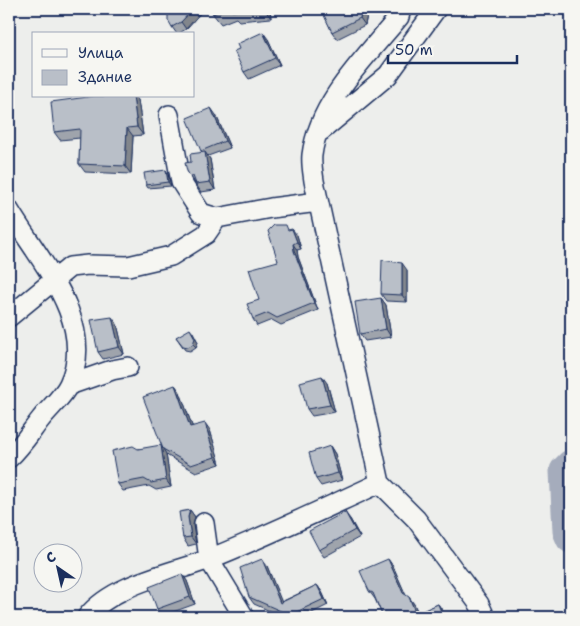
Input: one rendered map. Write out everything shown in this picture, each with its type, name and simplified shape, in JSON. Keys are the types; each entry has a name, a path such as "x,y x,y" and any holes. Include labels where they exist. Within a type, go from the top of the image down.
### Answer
{"street":[{"path":"401,9 400,17 331,102 316,136 312,156 318,202 380,483 416,518 479,604 485,617"},
{"path":"316,136 388,75 436,9"},
{"path":"169,115 181,182 201,213 217,218 318,202"},
{"path":"9,210 54,280 67,304 76,332 76,348 69,385 9,458"},
{"path":"9,317 70,268 88,265 128,266 171,256 206,234 217,218"},
{"path":"69,385 112,370 128,367"},
{"path":"87,617 94,608 116,593 209,559 380,483"},
{"path":"204,523 209,559 244,617"}],"building":[{"path":"176,9 193,9 181,22 172,27 168,20 168,12"},
{"path":"212,9 225,9 213,14"},
{"path":"231,9 252,9 232,11"},
{"path":"321,9 362,9 360,18 332,32"},
{"path":"263,32 275,58 244,72 234,51 239,49 237,44"},
{"path":"80,98 133,98 137,127 127,128 125,166 79,164 80,129 54,132 51,102"},
{"path":"211,108 225,141 201,151 187,118"},
{"path":"205,152 210,182 196,184 193,176 190,176 187,171 185,163 191,162 190,154"},
{"path":"166,170 168,182 146,185 144,173"},
{"path":"274,225 286,225 288,230 292,229 297,242 293,244 294,251 314,303 277,318 268,313 253,319 247,304 259,300 249,269 278,261 268,231"},
{"path":"382,260 402,263 402,295 381,294"},
{"path":"381,298 386,329 360,334 355,302"},
{"path":"112,317 119,347 98,352 91,320"},
{"path":"190,329 195,338 193,344 188,347 183,346 176,337"},
{"path":"322,376 330,405 307,409 300,382"},
{"path":"175,385 190,427 205,423 215,457 191,465 163,449 143,397"},
{"path":"161,445 166,480 151,483 144,479 118,484 112,451 133,446 138,449"},
{"path":"330,446 338,473 316,479 309,453"},
{"path":"190,510 188,517 191,537 183,538 179,512"},
{"path":"345,512 355,530 319,550 309,531"},
{"path":"262,559 280,603 317,585 324,599 290,615 291,617 274,617 283,612 249,597 240,568"},
{"path":"388,559 403,593 409,597 416,614 407,617 383,617 373,593 369,591 360,571"},
{"path":"182,574 190,597 157,609 149,587"},
{"path":"438,604 443,617 411,616"}],"waterway":[{"path":"571,465 565,471 568,531 571,538"}]}
